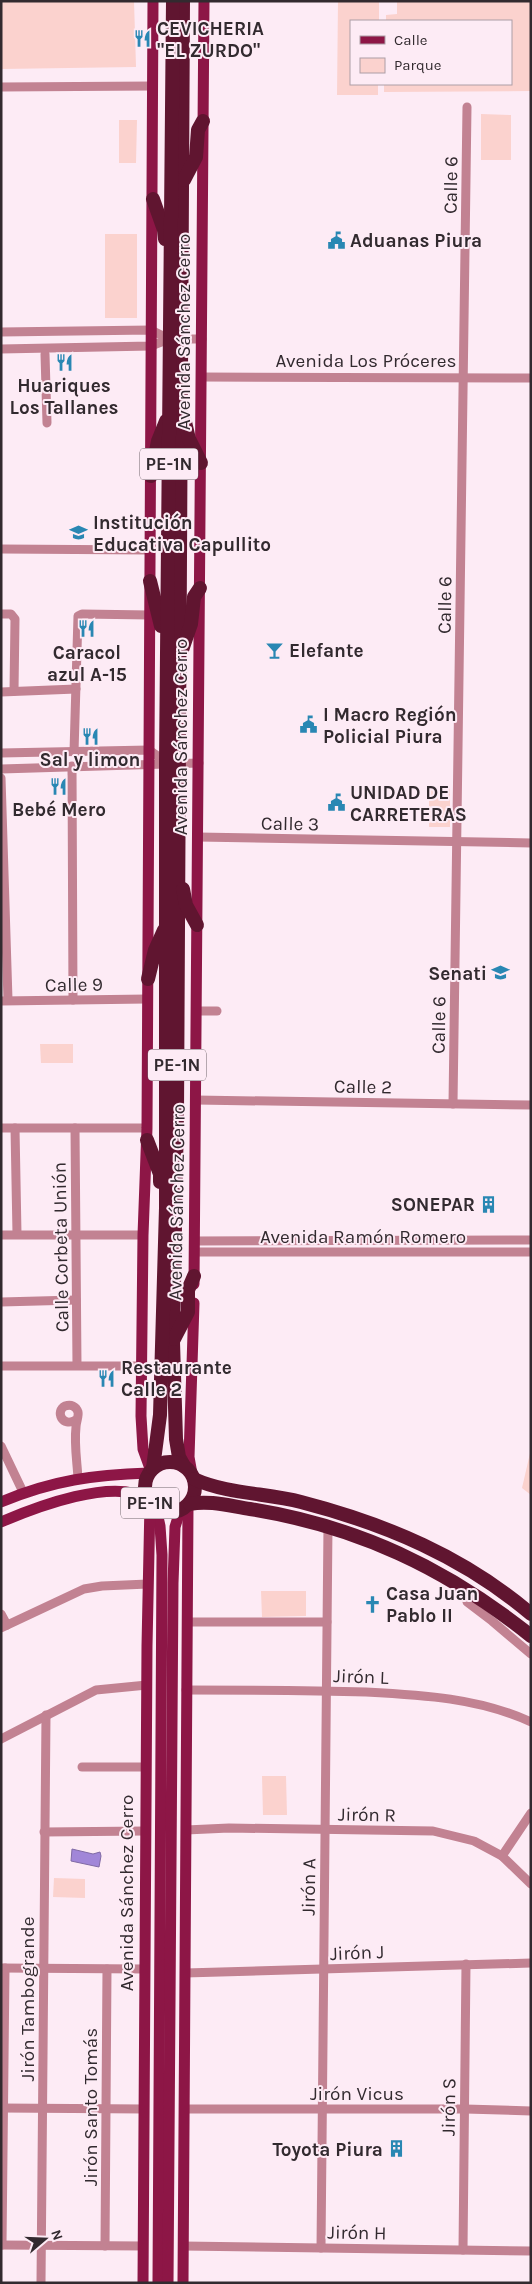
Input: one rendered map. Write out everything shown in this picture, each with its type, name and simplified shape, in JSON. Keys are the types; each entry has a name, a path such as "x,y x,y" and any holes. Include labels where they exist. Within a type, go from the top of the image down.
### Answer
{"highway":[{"name":"Avenida Sánchez Cerro","path":"151,1471 160,1415 166,1208 166,927 171,762 178,662 180,398 170,264 173,1"},
{"name":"Avenida Sánchez Cerro","path":"183,1 182,186 175,339 169,414 167,648 171,762 178,865 173,1342 176,1439 179,1457 190,1473"},
{"path":"182,186 196,157 198,130 203,121"},
{"path":"153,199 164,230 165,251 170,264"},
{"path":"180,398 189,439 201,463"},
{"path":"151,476 158,441 169,414"},
{"path":"150,581 161,618 163,638 167,648"},
{"path":"178,662 190,624 194,597 200,588"},
{"path":"178,865 182,875 184,898 197,925"},
{"path":"148,979 154,950 166,927"},
{"path":"147,1134 160,1174 161,1197 166,1208"},
{"path":"173,1342 188,1312 188,1290 194,1276"},
{"name":"PE-1N","path":"165,1462 175,1462 190,1473 195,1492 186,1507 168,1513 151,1504 145,1488 151,1471 165,1462"},
{"path":"190,1473 210,1484 299,1502 369,1522 444,1554 481,1577 531,1614"},
{"path":"264,1511 267,1496"},
{"path":"186,1507 208,1502 264,1511 328,1526 394,1550 435,1570 470,1598 531,1636"},
{"path":"470,1598 481,1577"}],"main road":[{"name":"Avenida Sánchez Cerro","path":"151,1471 143,1449 142,1366 143,1235 147,1134 153,1"},
{"name":"Avenida Sánchez Cerro","path":"190,1473 195,1246 204,1"},
{"name":"PE-1N","path":"1,1502 23,1492 78,1478 151,1471"},
{"name":"PE-1N","path":"1,1522 50,1503 79,1496 131,1492 151,1504"},
{"name":"Avenida Sánchez Cerro","path":"143,2283 145,1831 148,1584 151,1504"},
{"name":"Avenida Sánchez Cerro","path":"151,1504 160,1526 162,1555 158,2283"},
{"path":"168,2283 173,1583 175,1527 186,1507"},
{"path":"183,2283 186,1507"},
{"path":"173,1583 187,1602"},
{"path":"147,1646 154,1636 154,1626 162,1608"}],"street":[{"path":"1,87 153,86"},
{"name":"Calle 6","path":"453,1104 467,107"},
{"path":"105,330 105,347"},
{"path":"1,332 151,330 175,339"},
{"path":"1,349 151,346 175,339 202,339"},
{"path":"45,354 47,423"},
{"name":"Avenida Los Próceres","path":"202,377 464,376 531,378"},
{"path":"1,549 150,550"},
{"path":"1,614 11,614 15,619 14,691"},
{"path":"74,752 78,616 82,614 150,615"},
{"path":"1,692 76,689"},
{"path":"1,754 149,750 171,762"},
{"path":"1,769 171,762 199,763"},
{"path":"72,766 73,1000"},
{"path":"1,778 5,1000"},
{"name":"Calle 3","path":"198,837 531,843"},
{"name":"Calle 9","path":"5,1000 147,999"},
{"path":"196,1011 217,1011"},
{"name":"Calle 2","path":"196,1100 531,1105"},
{"path":"1,1128 75,1128 147,1134"},
{"path":"15,1128 17,1234"},
{"name":"Calle Corbeta Unión","path":"75,1128 77,1365"},
{"path":"1,1235 143,1235"},
{"name":"Avenida Ramón Romero","path":"195,1246 531,1240"},
{"name":"Avenida Ramón Romero","path":"195,1246 531,1252"},
{"path":"1,1302 76,1300"},
{"path":"1,1366 142,1366"},
{"path":"76,1420 75,1438 78,1478"},
{"path":"1,1446 23,1492"},
{"name":"Jirón A","path":"321,2248 328,1526"},
{"path":"1,1614 4,1627 84,1589 102,1586 148,1584"},
{"path":"470,1598 492,1621 531,1654"},
{"path":"187,1622 327,1622"},
{"path":"1,1739 96,1690 147,1685"},
{"name":"Jirón L","path":"186,1690 326,1690 428,1695 508,1712 531,1722"},
{"name":"Jirón Tambogrande","path":"41,2283 46,1715"},
{"path":"82,1767 146,1767"},
{"path":"502,1856 531,1813"},
{"name":"Jirón R","path":"186,1830 325,1829 433,1831 474,1841 502,1856 531,1884"},
{"path":"44,1832 145,1831"},
{"name":"Jirón J","path":"185,1973 531,1963"},
{"name":"Jirón S","path":"463,2250 466,1964"},
{"path":"143,2246 2,2245 2,2108 3,1968 144,1969"},
{"name":"Jirón Santo Tomás","path":"105,2246 107,1969"},
{"path":"2,2108 144,2109"},
{"name":"Jirón Vicus","path":"184,2109 465,2109 531,2112"},
{"name":"Jirón H","path":"183,2246 531,2251"}],"green space":[{"path":"1,1 134,1 136,67 1,69"},
{"path":"338,1 379,1 379,20 350,20 350,85 378,85 378,95 337,95"},
{"path":"397,1 531,1 531,91 384,92 384,85 512,85 512,20 386,20 386,15 397,14"},
{"path":"481,114 511,115 511,160 481,160"},
{"path":"119,120 137,120 136,163 119,163"},
{"path":"105,234 137,234 137,318 105,318"},
{"path":"429,787 450,788 450,827 429,827"},
{"path":"40,1044 73,1044 73,1063 41,1063"},
{"path":"531,1449 531,1495 522,1488"},
{"path":"261,1591 306,1591 306,1616 262,1617"},
{"path":"262,1776 286,1776 287,1815 263,1815"},
{"path":"54,1878 85,1879 85,1898 53,1897"}],"shaded area":[{"path":"72,1849 93,1854 100,1852 99,1867 71,1861"}],"place":[{"name":"CEVICHERIA \"EL ZURDO\"","path":"143,39"},
{"name":"Aduanas Piura","path":"336,240"},
{"name":"Huariques Los Tallanes","path":"64,362"},
{"name":"Institución Educativa Capullito","path":"79,533"},
{"name":"Caracol azul A-15","path":"87,629"},
{"name":"Elefante","path":"275,650"},
{"name":"I Macro Región Policial Piura","path":"309,725"},
{"name":"Sal y limon","path":"90,736"},
{"name":"Bebé Mero","path":"59,786"},
{"name":"UNIDAD DE CARRETERAS","path":"336,803"},
{"name":"Senati","path":"501,973"},
{"name":"SONEPAR","path":"489,1204"},
{"name":"Restaurante Calle 2","path":"107,1378"},
{"name":"Casa Juan Pablo II","path":"372,1604"},
{"name":"Toyota Piura","path":"397,2149"}]}
